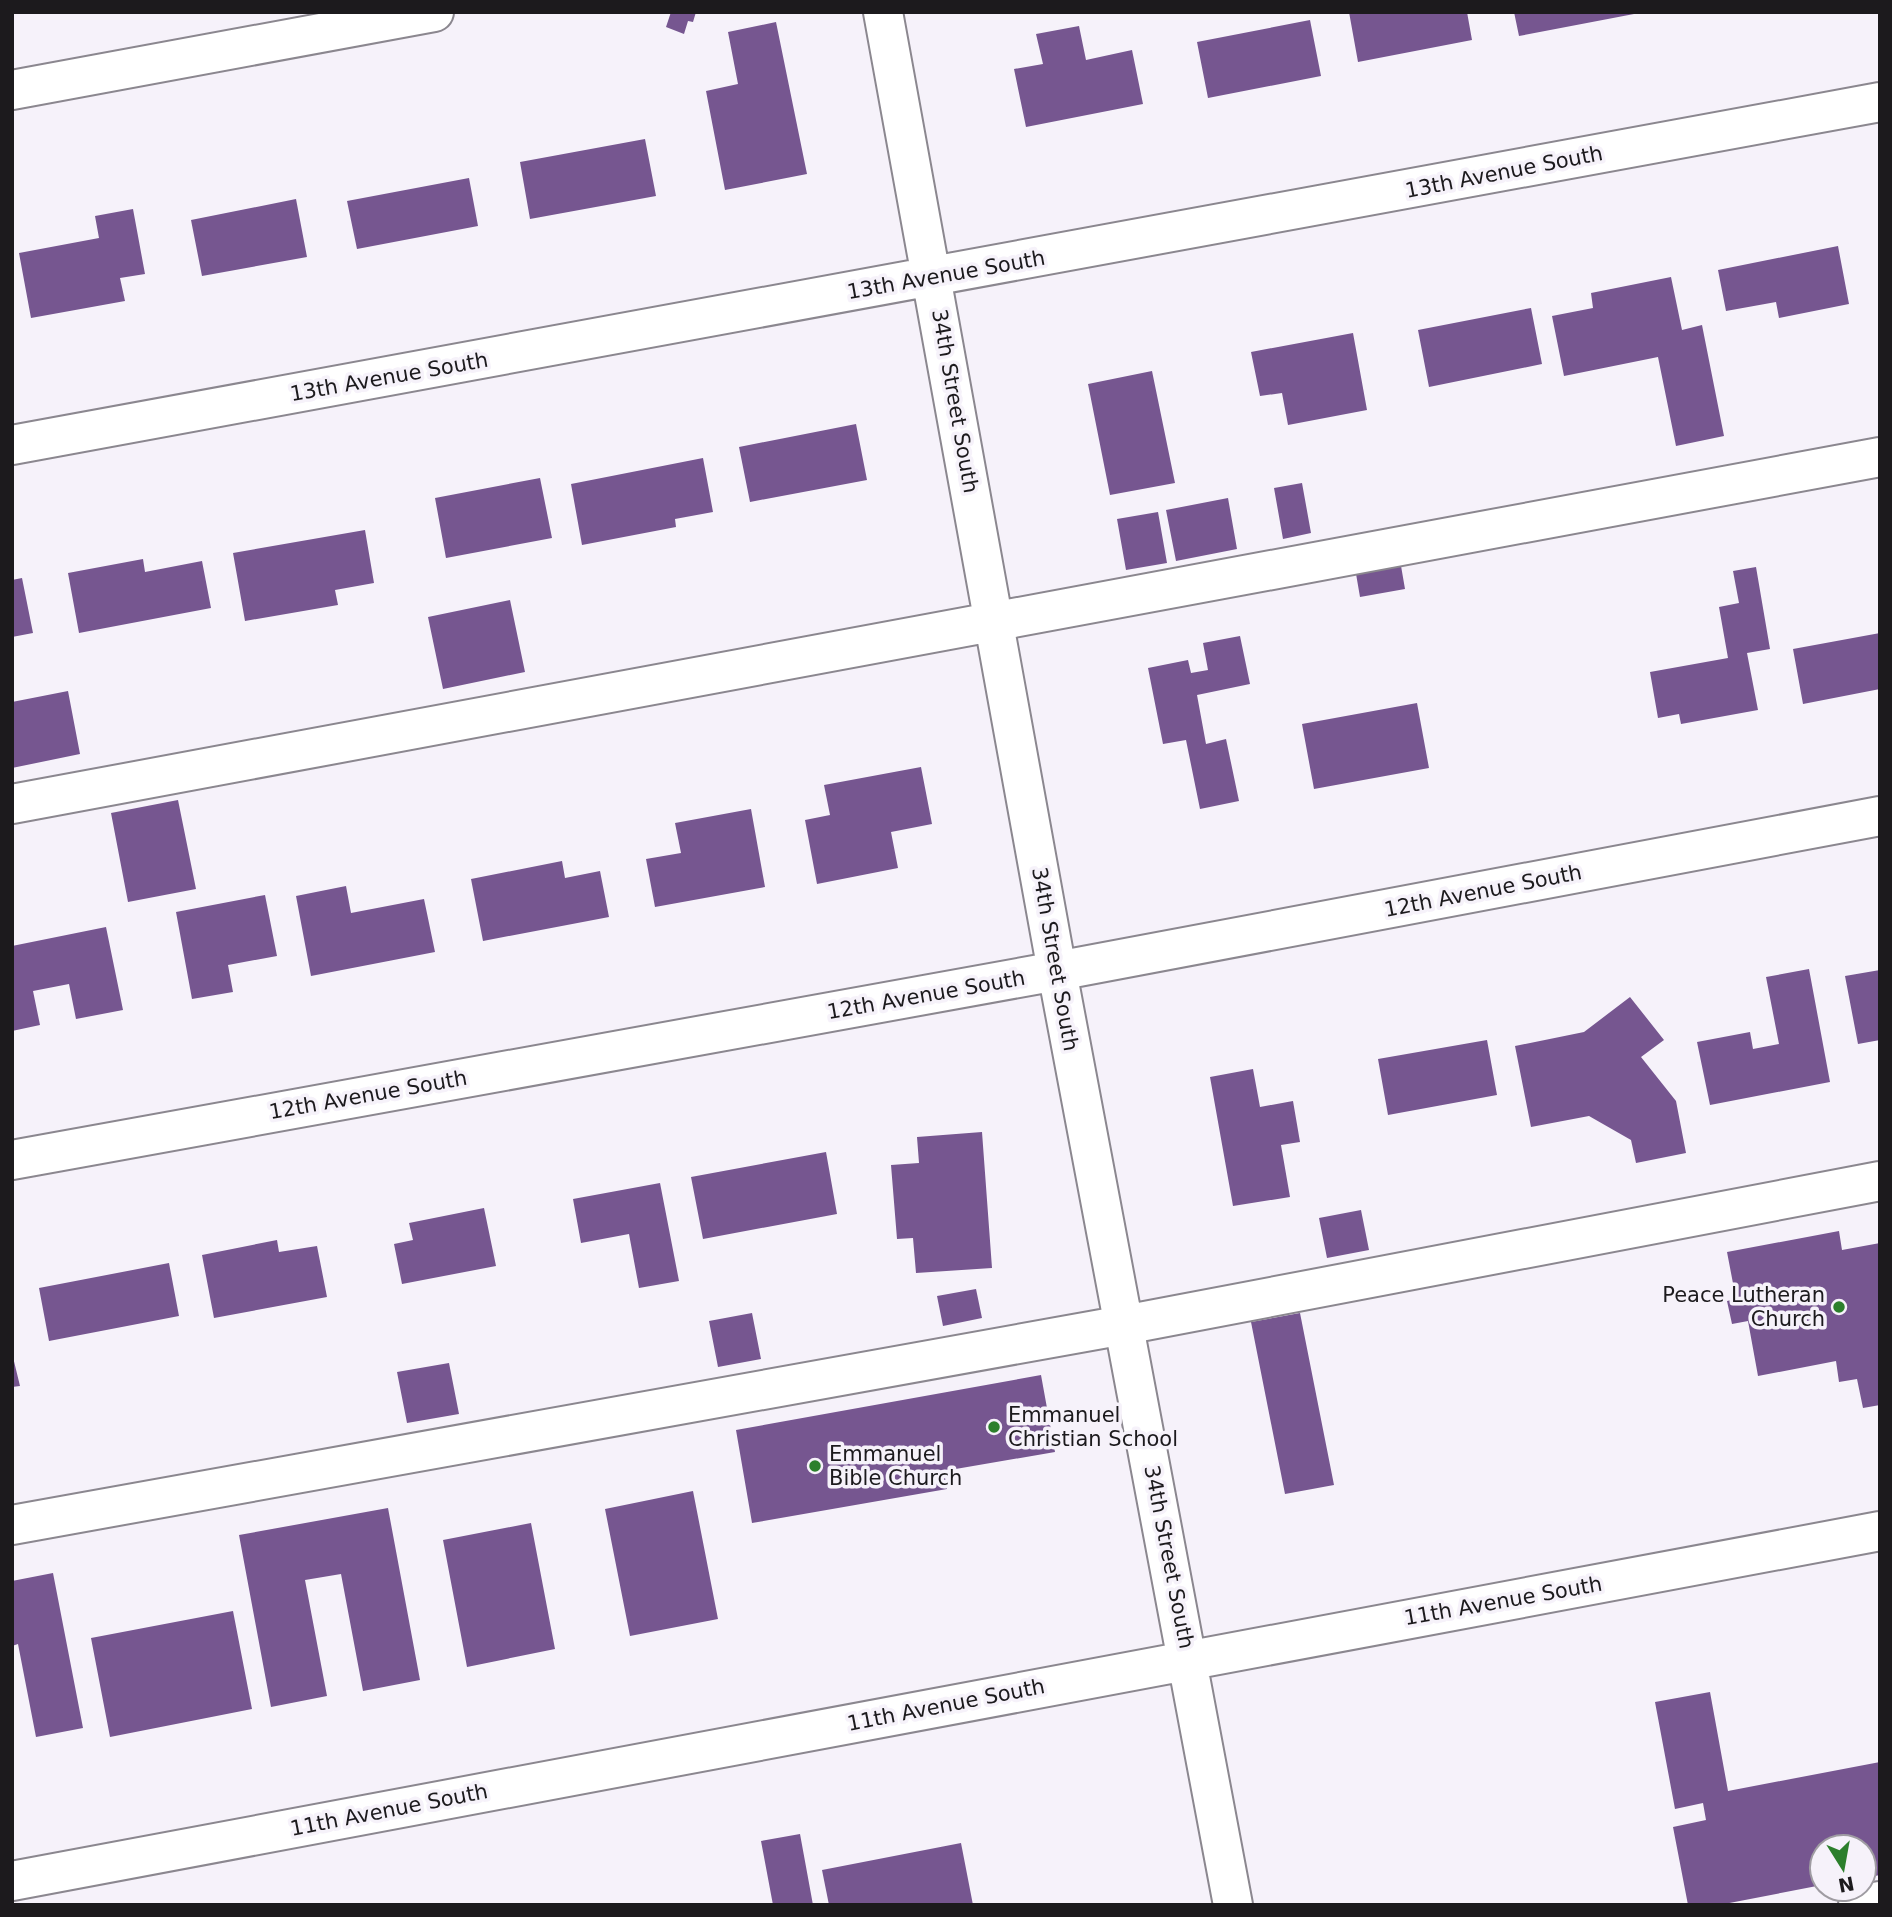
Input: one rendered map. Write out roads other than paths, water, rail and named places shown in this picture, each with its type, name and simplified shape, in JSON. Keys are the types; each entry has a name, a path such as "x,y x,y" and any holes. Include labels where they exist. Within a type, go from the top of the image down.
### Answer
{"street":[{"path":"12,90 434,12"},
{"name":"34th Street South","path":"883,12 1057,971 1189,1659 1233,1905"},
{"name":"13th Avenue South","path":"12,445 1880,102"},
{"path":"12,804 1880,457"},
{"name":"12th Avenue South","path":"12,1160 1057,971 1880,816"},
{"path":"12,1525 1124,1325 1880,1181"},
{"name":"11th Avenue South","path":"12,1881 1880,1531"},
{"path":"1858,1905 1880,1901"}],"place":[{"name":"Peace Lutheran Church","path":"1839,1307"},
{"name":"Emmanuel Christian School","path":"994,1427"},
{"name":"Emmanuel Bible Church","path":"815,1466"}]}
